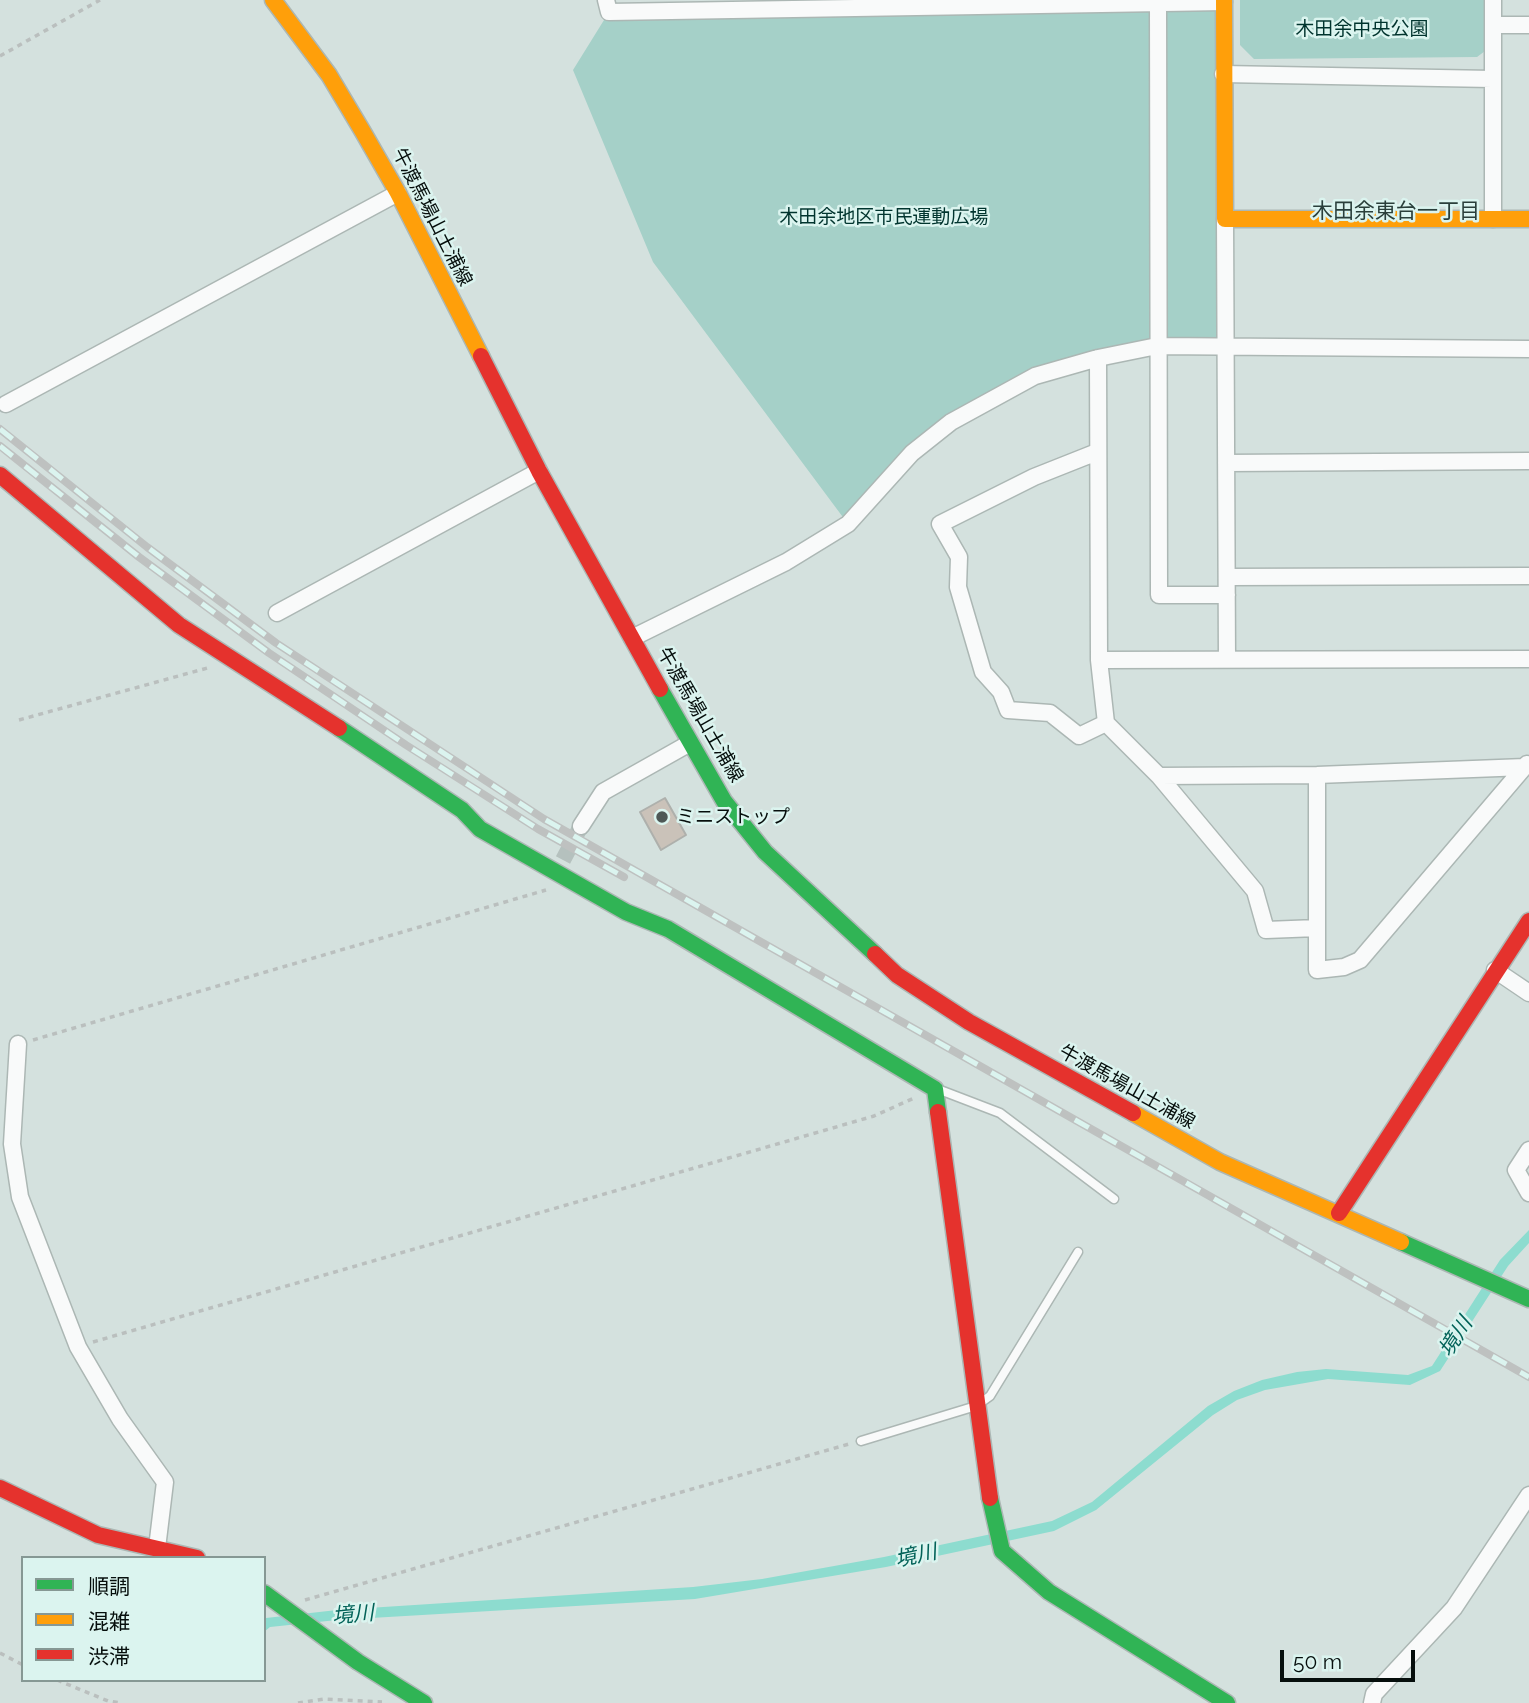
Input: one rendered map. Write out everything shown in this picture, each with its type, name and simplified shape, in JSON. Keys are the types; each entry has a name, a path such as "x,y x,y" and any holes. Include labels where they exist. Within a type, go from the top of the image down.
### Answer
{"street":[{"name":"牛渡馬場山土浦線","path":"273,0 329,75 398,193 539,471 690,743 743,828 802,889 897,975 969,1023 1220,1163 1339,1213 1529,1299"},
{"path":"606,0 608,12 970,2 1224,1 1227,659"},
{"path":"1493,0 1493,219"},
{"path":"1158,2 1159,595 1227,595"},
{"path":"1493,25 1529,25"},
{"path":"1223,74 1492,79"},
{"path":"6,404 398,193"},
{"path":"1225,219 1529,219"},
{"path":"632,638 786,562 848,524 912,453 951,422 1035,376 1098,358 1157,346 1529,349"},
{"path":"1098,358 1099,660 1106,723 1159,776 1255,891 1266,930 1317,928"},
{"path":"1097,452 1034,477 940,524 959,557 958,587 983,672 1001,692 1008,710 1050,713 1079,736 1106,723"},
{"path":"1226,463 1529,461"},
{"path":"277,613 539,471"},
{"path":"0,475 179,625 412,775 462,810 480,829 561,868 626,912 668,929 935,1089 976,1406 995,1528 1002,1550 1049,1592 1227,1703"},
{"path":"1227,577 1529,576"},
{"path":"1099,660 1529,659"},
{"path":"581,826 603,792 690,743"},
{"path":"1159,776 1317,775 1527,764"},
{"path":"1317,775 1317,970 1344,967 1360,960 1527,764"},
{"path":"1339,1213 1529,921"},
{"path":"1495,970 1529,993"},
{"path":"18,1044 12,1144 19,1197 78,1347 120,1419 165,1482 157,1548"},
{"path":"1529,1150 1516,1170 1529,1193"},
{"path":"0,1488 98,1535 189,1556"},
{"path":"1372,1703 1374,1694 1454,1608 1529,1495"},
{"path":"266,1594 358,1662 424,1703"}],"lane":[{"path":"935,1089 1000,1113 1114,1199"},
{"path":"861,1441 976,1406 990,1396 1078,1252"}],"path":[{"path":"0,56 100,0"},
{"path":"19,720 199,672 232,658"},
{"path":"18,1044 545,892 561,868"},
{"path":"78,1347 874,1116 935,1089"},
{"path":"286,1609 861,1441"},
{"path":"0,1653 21,1664"},
{"path":"62,1682 108,1701 121,1703"},
{"path":"298,1703 324,1699 387,1702"}],"green space":[{"name":"木田余中央公園","path":"1240,0 1484,0 1485,51 1477,57 1254,59 1240,45"},
{"name":"木田余地区市民運動広場","path":"1224,2 1225,348 1157,346 1035,376 951,422 848,524 653,262 573,70 609,12"}],"water":[{"name":"境川","path":"1529,1230 1529,1243 1508,1266 1440,1371 1410,1385 1328,1379 1265,1390 1237,1400 1213,1415 1096,1510 1054,1531 886,1567 695,1599 337,1620 270,1627 266,1630 266,1618 337,1610 693,1587 762,1579 884,1557 1052,1521 1092,1502 1208,1406 1234,1391 1262,1380 1297,1372 1326,1369 1408,1375 1432,1366 1500,1260"}],"building":[{"path":"665,798 686,835 661,850 640,812"}],"tunnel":[{"path":"563,860 581,826"}],"railway":[{"path":"0,429 147,547 276,643 544,819 1529,1377"},
{"path":"0,446 139,557 269,653 538,829 624,877"}],"traffic: fast":[{"path":"660,689 724,801 765,852 875,954"},
{"path":"339,728 462,810 480,829 626,912 668,929 935,1089 938,1112"},
{"path":"1401,1242 1529,1299"},
{"path":"990,1498 1002,1551 1049,1592 1227,1703"},
{"path":"266,1594 358,1662 424,1703"}],"traffic: slow":[{"path":"273,0 329,75 363,132 398,193 481,356"},
{"path":"1224,0 1225,219 1529,219"},
{"path":"1133,1113 1220,1162 1401,1242"}],"traffic: jam":[{"path":"481,356 539,471 660,689"},
{"path":"0,475 179,625 339,728"},
{"path":"1339,1213 1529,921"},
{"path":"875,954 897,975 969,1022 1133,1113"},
{"path":"938,1112 990,1498"},
{"path":"0,1488 98,1535 188,1556"}],"place":[{"name":"ミニストップ","path":"662,817"}],"district":[{"name":"木田余東台一丁目","path":"1396,212"}]}
